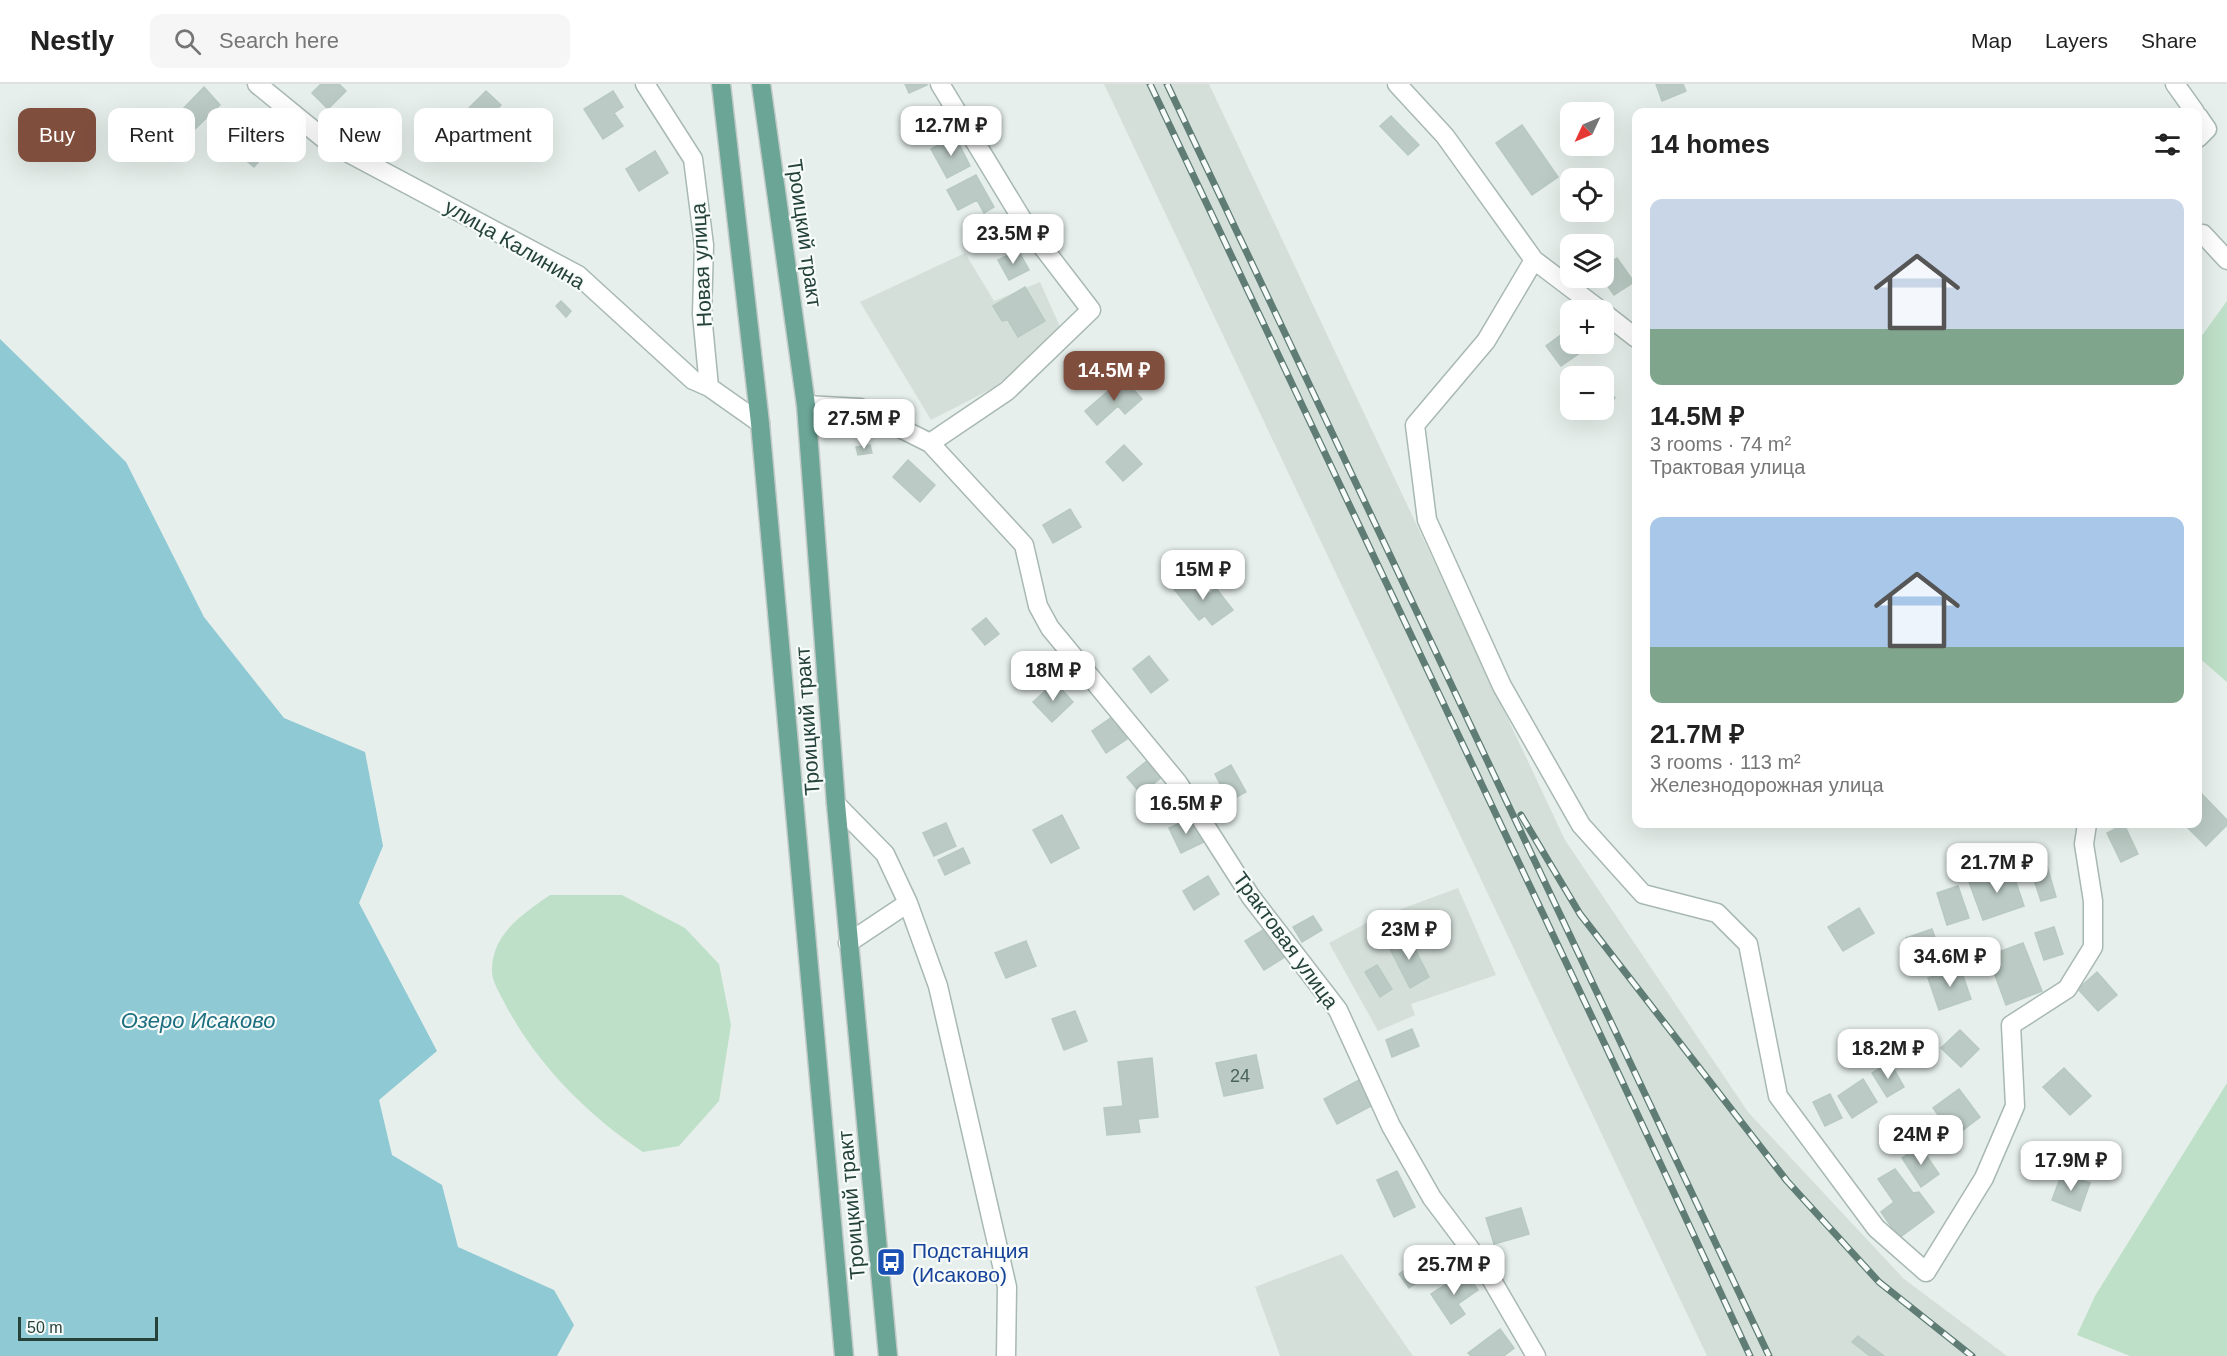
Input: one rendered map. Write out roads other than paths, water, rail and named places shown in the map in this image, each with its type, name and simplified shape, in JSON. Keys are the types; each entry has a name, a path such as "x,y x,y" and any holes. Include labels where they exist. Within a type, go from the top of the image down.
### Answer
{"main road":[{"name":"Троицкий тракт","path":"721,84 760,423 844,1356"},
{"name":"Троицкий тракт","path":"761,84 806,405 836,804 888,1356"}],"street":[{"name":"улица Калинина","path":"257,84 328,142 578,275 693,380 709,387 760,423"},
{"name":"Новая улица","path":"645,84 693,159 704,244 702,314 709,387"},
{"path":"806,405 860,408 930,443 1007,391 1091,310 1025,224 940,84"},
{"path":"1397,84 1445,136 1534,260 1586,300"},
{"path":"2175,84 2192,108"},
{"path":"2202,122 2207,129 2202,134"},
{"path":"2202,234 2227,260"},
{"path":"1534,260 1486,341 1415,425 1427,520 1503,686 1581,825 1643,894 1717,913 1748,944 1778,1096 1876,1228 1926,1272 1984,1178 2015,1106 2011,1025 2067,989 2093,947 2093,901 2085,844 2087,828"},
{"path":"1614,321 1632,335"},
{"name":"Трактовая улица","path":"930,443 1024,545 1038,606 1050,628 1179,783 1251,897 1338,1010 1391,1126 1432,1198 1486,1270 1536,1356"},
{"path":"836,804 885,854 908,903 938,986 1007,1287 1006,1356"},
{"path":"848,943 908,903"}],"water":[{"name":"Озеро Исаково","path":"0,339 126,462 204,617 284,718 365,752 383,846 359,903 437,1051 379,1100 392,1155 442,1185 458,1247 554,1290 574,1325 557,1356 0,1356"}],"railway":[{"path":"1150,84 1750,1356"},
{"path":"1167,84 1769,1356"},
{"path":"1521,815 1580,914 1787,1181 1879,1282 1972,1356"}],"place":[{"name":"Подстанция (Исаково)","path":"891,1262"}]}
